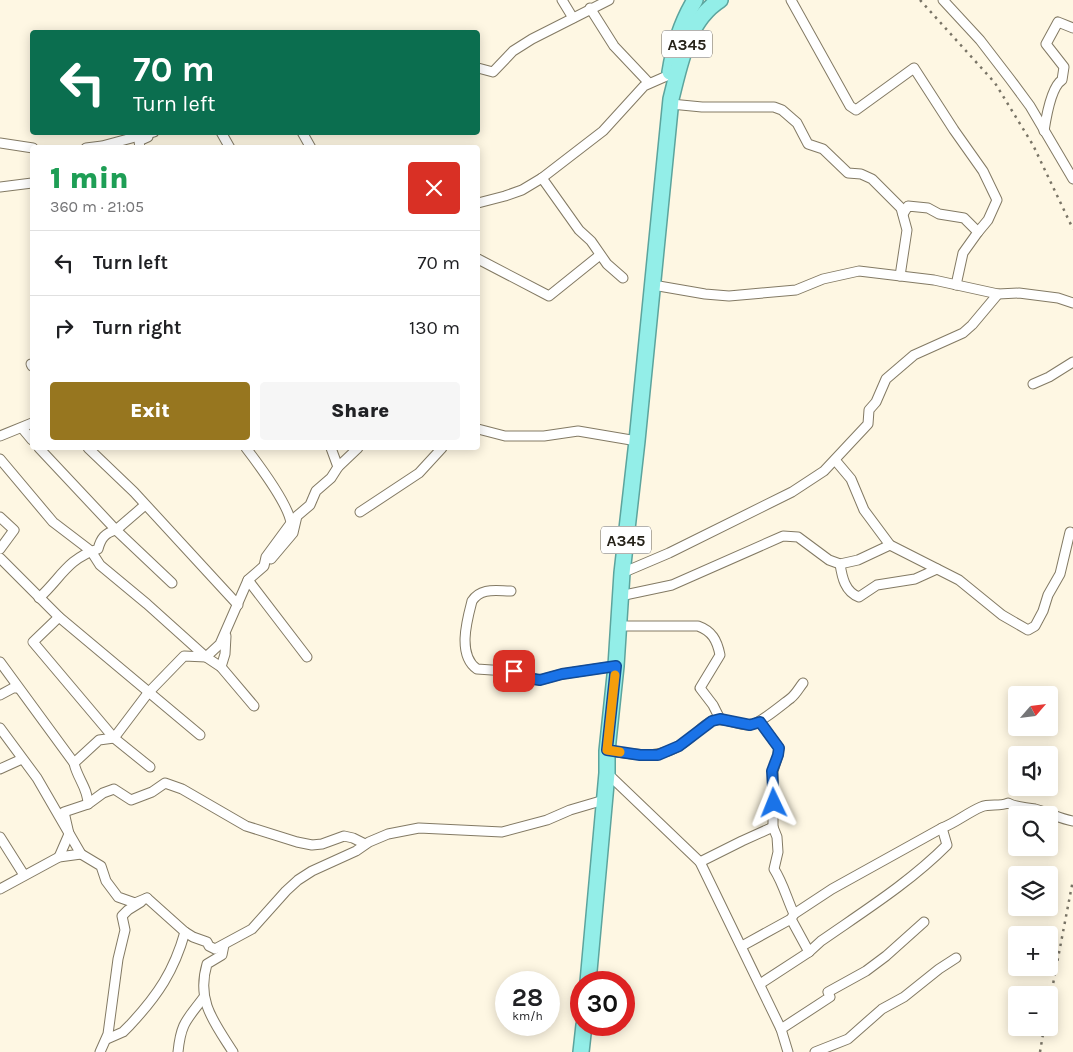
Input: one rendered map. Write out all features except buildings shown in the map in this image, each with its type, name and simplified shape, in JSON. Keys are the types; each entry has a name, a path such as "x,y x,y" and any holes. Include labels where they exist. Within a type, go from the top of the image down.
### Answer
{"highway":[{"name":"A345","path":"589,971 607,773 607,750 616,666 622,573 671,102 670,75 676,40 694,0"},
{"name":"A345","path":"671,102 682,58 695,26 706,10 720,0"},
{"path":"581,1052 583,1036"}],"street":[{"path":"562,0 573,18"},
{"path":"480,69 493,72 513,51 532,38 609,0"},
{"path":"791,0 850,106 856,110 914,68 982,171 997,200 988,220 963,253 956,285"},
{"path":"943,0 980,40 1030,106 1073,180"},
{"path":"590,8 614,46 649,83"},
{"path":"1044,131 1056,84 1062,80 1064,67 1046,44 1058,22 1073,28"},
{"path":"480,202 522,190 542,178 603,131 644,86 670,75"},
{"path":"671,102 702,106 731,105 756,108 768,106 782,110 797,123 808,144 823,149 848,173 860,174 872,179 901,208 907,230 900,276"},
{"path":"106,145 143,135"},
{"path":"140,145 139,141 152,135"},
{"path":"0,143 30,148"},
{"path":"542,178 579,230 591,241 607,264 623,278"},
{"path":"0,187 30,183"},
{"path":"903,214 908,206 928,208 939,214 964,218 978,232"},
{"path":"480,260 549,296 600,255"},
{"path":"653,285 705,294 730,296 796,290 823,279 859,271 934,280 998,294 1019,293 1047,296 1073,303"},
{"path":"622,573 676,549 792,492 824,471 868,424 869,410 876,402 886,378 914,355 963,333 998,294"},
{"path":"1033,384 1049,377 1073,362"},
{"path":"0,436 30,425"},
{"path":"22,428 30,438"},
{"path":"480,430 506,436 544,436 578,431 637,441"},
{"path":"41,450 116,530 172,583"},
{"path":"90,450 145,505 238,604"},
{"path":"248,450 297,516"},
{"path":"248,450 278,493 289,513 291,523 266,557 264,566"},
{"path":"332,450 338,467"},
{"path":"74,763 99,740 114,738 148,693 184,656 206,657 220,644 248,580 264,566 293,533 297,516 310,506 316,491 331,478 338,467 356,450"},
{"path":"360,512 419,473 440,450"},
{"path":"0,459 53,522 91,551 100,565 220,667 254,706"},
{"path":"835,460 851,478 864,510 890,545 959,580 1002,615 1028,630 1035,626 1043,612 1048,594 1060,574 1070,532"},
{"path":"39,598 54,584 71,562 98,549 102,538 116,530 145,505"},
{"path":"0,516 14,530 0,549"},
{"path":"620,596 672,584 783,536 798,537 829,560 840,564 858,560 890,545"},
{"path":"0,558 59,617 200,735"},
{"path":"840,564 842,578 847,588 852,595 859,597 877,585 915,579 937,569"},
{"path":"248,580 307,657"},
{"path":"511,591 482,591 472,600 465,642 467,657 471,665 476,669 521,672 527,678 540,680 562,674 616,666"},
{"path":"59,617 33,642 114,738 150,767"},
{"path":"220,667 225,654 227,625"},
{"path":"618,626 698,626 712,634 718,644 720,655 700,688 713,705 720,719"},
{"path":"0,662 17,688 74,763 86,791 88,804"},
{"path":"607,750 640,755 658,755 679,746 704,726 720,719 750,725 760,722 792,698 803,683"},
{"path":"0,695 13,688 17,688"},
{"path":"760,722 779,748 772,771 773,827 778,844 774,869 782,883 783,892 792,917 809,952"},
{"path":"0,728 36,778 81,854 101,866 106,881 118,898 135,903 147,898"},
{"path":"0,770 22,759"},
{"path":"607,773 700,862 782,1029 788,1052"},
{"path":"59,857 69,834 64,812 88,804 103,793 114,789 131,800 152,792 165,783 182,788 246,826 297,842 312,845 322,844 344,836 365,844"},
{"path":"147,898 184,932 207,942 209,946 215,949 252,929 286,890 298,880 312,871 388,834 419,828 502,832 547,820 570,810 604,800"},
{"path":"742,946 792,917 832,888 956,822 964,814 982,806 992,804 1001,806 1008,803 1073,821"},
{"path":"700,862 773,827"},
{"path":"760,984 809,952 821,941 902,885 926,866 947,845 942,828"},
{"path":"0,837 24,876"},
{"path":"0,889 59,857 81,854"},
{"path":"100,1052 107,1039 118,959 125,930 122,916 147,898"},
{"path":"782,1029 830,996 828,992 866,971 886,956 924,922"},
{"path":"107,1039 123,1032 130,1025 167,978 178,956 184,932"},
{"path":"224,944 222,955 207,964 204,974 204,997 210,1015 233,1052"},
{"path":"816,1052 848,1039 882,1009 904,997 939,968 956,958"},
{"path":"178,1052 181,1029 204,997"}],"railway":[{"path":"920,0 995,83 1033,145 1073,229"},
{"path":"1053,986 1073,880"},
{"path":"1040,1052 1043,1036"}],"slow traffic":[{"path":"615,675 607,750 620,752"}],"route":[{"path":"514,671 521,672 527,678 540,680 562,674 616,666 607,750 640,755 658,755 669,752 679,746 712,721 720,719 732,723 750,725 760,722 779,748 772,771 774,803"}]}
